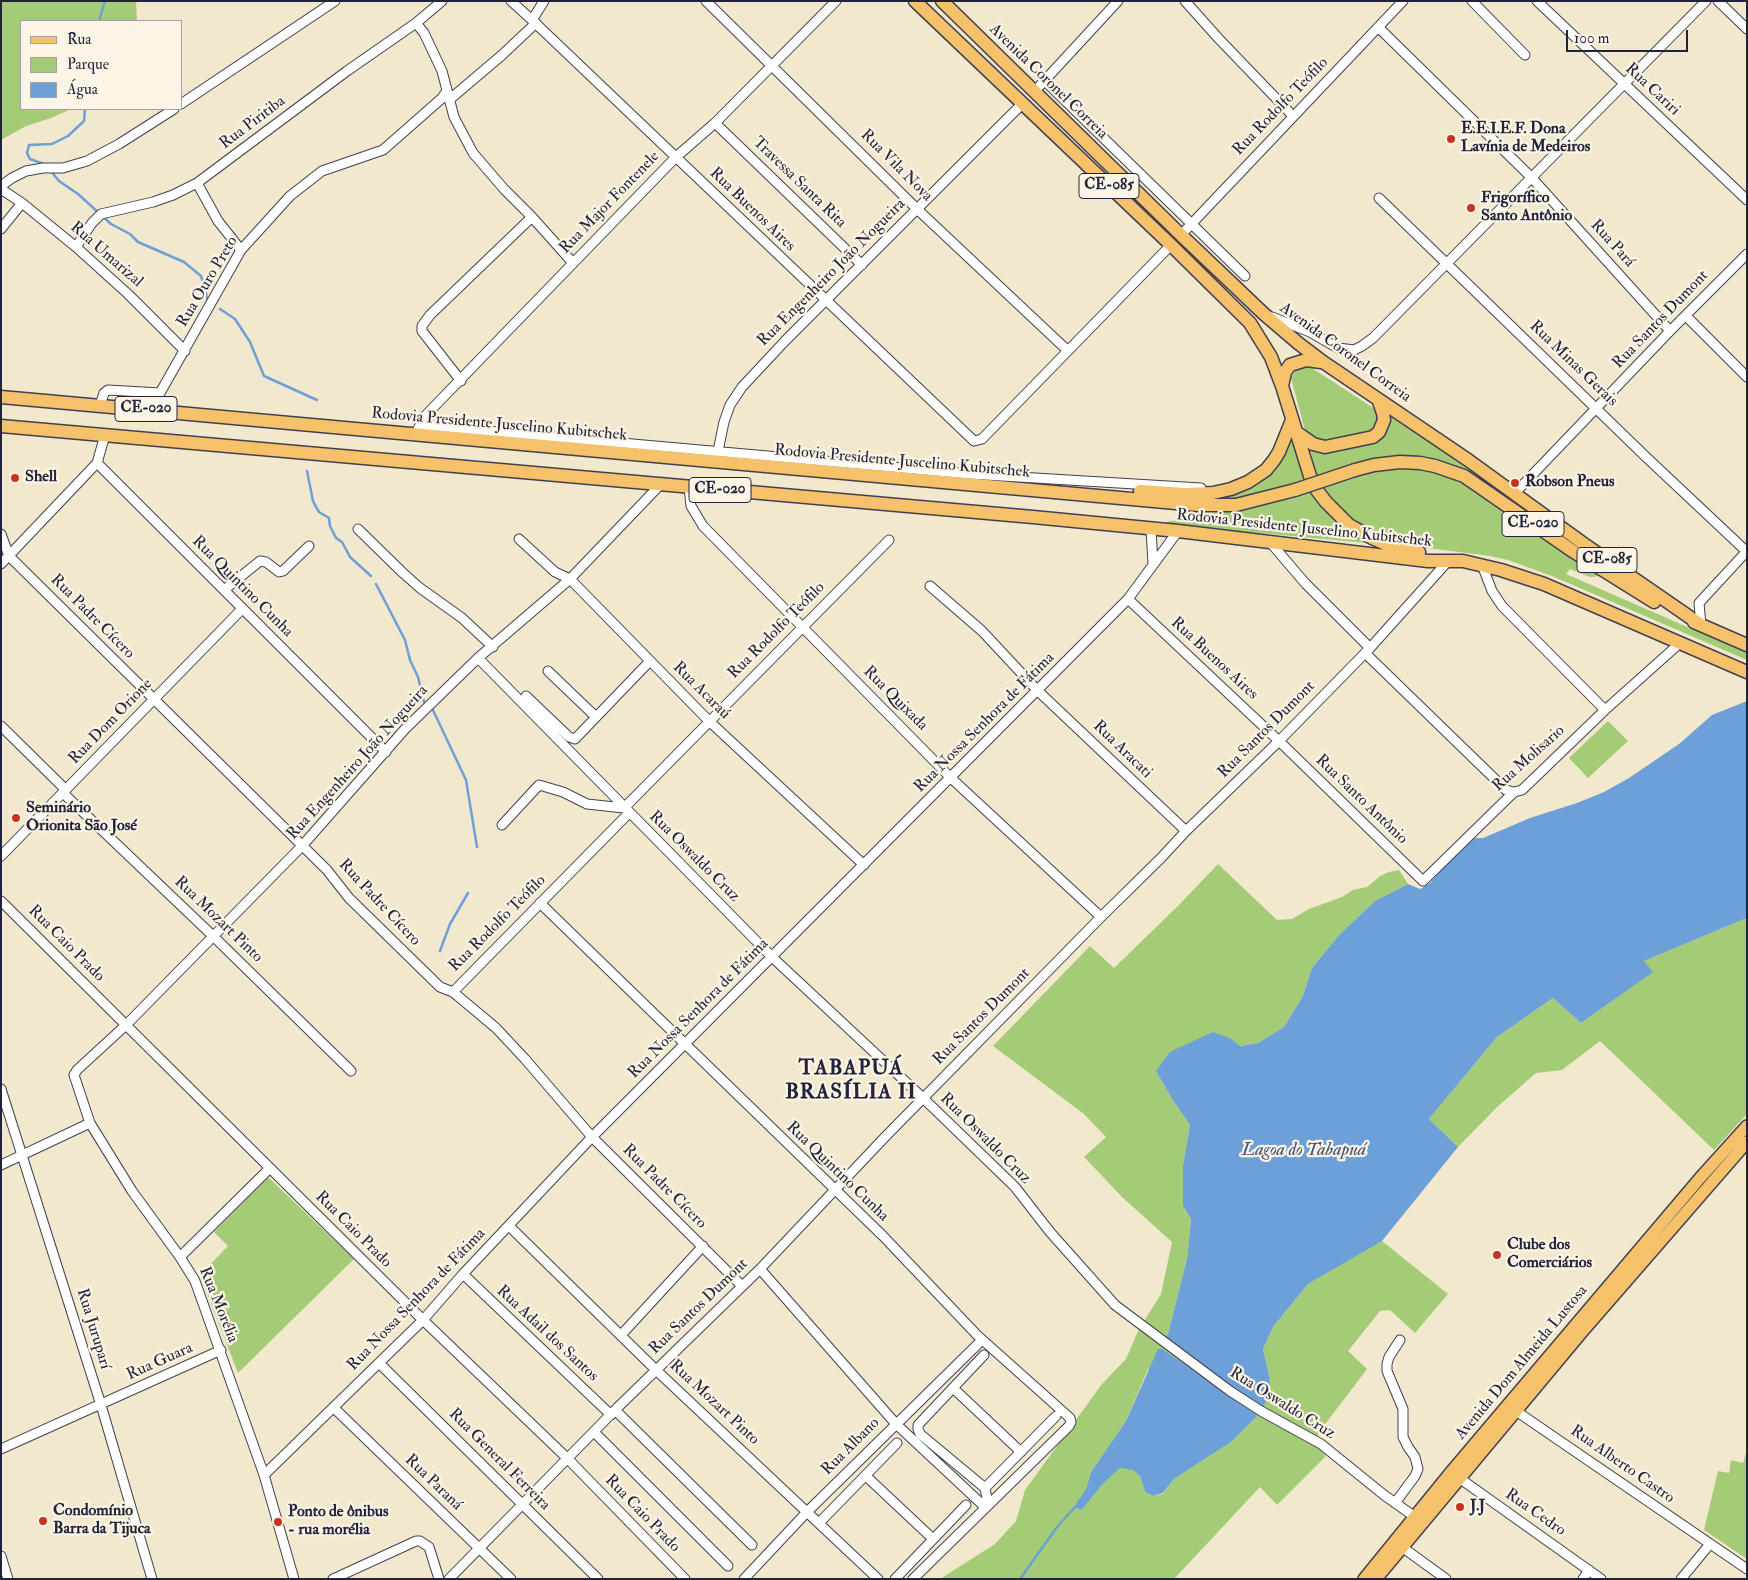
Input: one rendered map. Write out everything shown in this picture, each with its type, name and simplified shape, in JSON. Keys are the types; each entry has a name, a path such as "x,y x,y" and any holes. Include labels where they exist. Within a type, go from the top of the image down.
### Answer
{"highway":[{"name":"Avenida Coronel Correia","path":"915,1 1250,323 1271,357 1310,476 1316,489 1326,502 1349,525 1372,538 1388,545 1435,555 1446,560"},
{"name":"Avenida Coronel Correia","path":"942,1 1264,314 1324,362 1468,460 1700,625"},
{"path":"1282,386 1285,372 1290,365 1306,360 1324,362"},
{"name":"Rodovia Presidente Juscelino Kubitschek","path":"1,397 278,421 418,430 717,457 1208,506 1236,505 1295,490 1374,465 1420,463 1464,476 1607,574 1649,599 1700,625 1747,644"},
{"path":"1020,488 1074,487 1185,494 1213,493 1231,489 1248,482 1266,470 1280,452 1294,426 1313,444 1325,448 1373,437 1384,420 1378,399"},
{"name":"Rodovia Presidente Juscelino Kubitschek","path":"1,426 1178,531 1428,561 1446,560 1482,565 1544,584 1747,672"}],"main road":[{"name":"Avenida Dom Almeida Lustosa","path":"1376,1579 1455,1475 1704,1182 1747,1126"},
{"name":"Avenida Dom Almeida Lustosa","path":"1704,1182 1747,1142"},
{"name":"Avenida Dom Almeida Lustosa","path":"1364,1579 1415,1517 1516,1411 1671,1220"}],"street":[{"path":"182,103 335,1"},
{"name":"Rua Piritiba","path":"76,247 92,223 101,214 153,202 174,195 197,183 347,71 416,24 442,1"},
{"name":"Rua Buenos Aires","path":"511,1 972,440 977,442 982,439 1067,350"},
{"name":"Rua Ouro Preto","path":"100,405 104,393 108,390 160,393 241,250 290,196 322,171 383,150 440,99 448,96 502,55 534,22 544,1"},
{"name":"Rua Vila Nova","path":"706,1 917,209 1067,350"},
{"name":"Rua Major Fontenele","path":"418,430 425,416 573,262 676,157 715,123 836,1"},
{"path":"1185,1 1293,116"},
{"name":"Rua Rodolfo Teófilo","path":"1181,235 1403,1"},
{"path":"1472,1 1525,54"},
{"path":"1264,314 1310,332 1338,348 1354,350 1373,338 1706,1"},
{"path":"1718,1 1747,28"},
{"path":"1034,92 1116,2"},
{"name":"Rua Cariri","path":"1540,2 1623,84 1747,200"},
{"path":"416,24 424,33 442,71 454,117 473,153 573,262"},
{"name":"Rua Pará","path":"1378,27 1532,177 1670,331"},
{"path":"1045,81 1245,276"},
{"name":"Rua Engenheiro João Nogueira","path":"717,457 724,422 730,405 742,387 785,340 1022,104"},
{"name":"Rua Umarizal","path":"172,110 120,144 87,161 63,168 43,168 26,171 12,178 1,187 76,247 128,294 185,350"},
{"name":"Travessa Santa Rita","path":"715,123 862,265"},
{"path":"197,183 218,222 241,250"},
{"name":"Rua Minas Gerais","path":"1378,198 1746,551"},
{"path":"1,229 22,203"},
{"path":"460,381 422,331 422,326 430,315 532,217"},
{"path":"1067,350 1171,245"},
{"name":"Rua Santos Dumont","path":"1514,494 1670,331 1747,254"},
{"path":"1686,316 1747,377"},
{"path":"1,564 98,463 105,435"},
{"path":"717,457 1119,484 1231,489"},
{"name":"Rua Quintino Cunha","path":"98,463 386,752"},
{"name":"Rua Engenheiro João Nogueira","path":"126,1025 302,846 405,729 478,658 570,579 660,484"},
{"name":"Rua Quixada","path":"689,487 691,506 703,526 951,778 1100,917"},
{"path":"358,529 420,588 462,618 493,647"},
{"path":"1151,529 1153,564"},
{"name":"Rua Nossa Senhora de Fátima","path":"264,1475 423,1320 463,1274 592,1137 685,1046 1128,599 1178,531"},
{"name":"Rua Padre Cícero","path":"1,534 9,556 327,870 349,898 440,987 453,992 496,1028 592,1137 742,1286"},
{"name":"Rua Acaraú","path":"519,539 555,572 570,579 709,721 864,865"},
{"name":"Rua Rodolfo Teófilo","path":"453,992 540,903 709,721 889,540"},
{"path":"1270,542 1367,651 1506,790 1514,792"},
{"path":"224,590 260,561 266,562 279,572 283,571 309,546"},
{"path":"1700,625 1699,603 1746,551"},
{"name":"Rua Santos Dumont","path":"449,1579 613,1412 760,1269 834,1190 1100,917 1279,741 1367,651 1446,560"},
{"path":"1482,565 1492,591 1502,606 1605,710"},
{"name":"Rua Aracati","path":"930,586 982,631 1038,691 1186,832"},
{"name":"Rua Buenos Aires","path":"1128,599 1279,741"},
{"name":"Rua Dom Orione","path":"1,856 242,609"},
{"name":"Rua Molisario","path":"1423,881 1514,792 1522,790 1605,710 1680,643"},
{"name":"Rua Oswaldo Cruz","path":"478,658 772,957 1015,1187 1050,1232 1115,1305 1230,1391 1261,1411 1321,1444 1415,1517"},
{"path":"526,696 572,739 575,739 650,661"},
{"path":"548,671 596,717"},
{"name":"Rua Mozart Pinto","path":"1,726 351,1071"},
{"name":"Rua Santo Antônio","path":"1279,741 1423,881"},
{"path":"502,825 538,785 563,792 587,804 627,810"},
{"name":"Rua Caio Prado","path":"1,901 423,1320 568,1458 685,1579"},
{"name":"Rua Quintino Cunha","path":"540,903 685,1046 883,1236 982,1340 1070,1418 1069,1426 987,1506"},
{"name":"Rua Morélia","path":"126,1025 77,1070 74,1075 90,1123 132,1192 180,1257 195,1281 264,1475 294,1579"},
{"name":"Rua Juruparí","path":"1,1089 23,1155 152,1579"},
{"path":"1,1165 90,1123"},
{"path":"180,1257 270,1168"},
{"name":"Rua Mozart Pinto","path":"509,1226 622,1334 656,1370 878,1579"},
{"path":"622,1334 703,1246"},
{"path":"760,1269 896,1424 987,1506"},
{"name":"Rua Adail dos Santos","path":"463,1274 613,1412 752,1544"},
{"name":"Rua Albano","path":"744,1579 807,1512 982,1340"},
{"path":"1395,1503 1418,1468 1415,1457 1404,1437 1403,1409 1386,1371 1390,1357 1400,1340"},
{"name":"Rua Guara","path":"1,1449 221,1350"},
{"path":"984,1356 918,1425 918,1429 920,1434 985,1488 987,1506"},
{"name":"Rua General Ferreira","path":"378,1362 598,1579"},
{"path":"953,1388 1021,1452"},
{"name":"Rua Paraná","path":"334,1408 511,1579"},
{"name":"Rua Alberto Castro","path":"1516,1411 1747,1570"},
{"path":"985,1488 1056,1416"},
{"path":"594,1432 728,1566"},
{"path":"819,1523 897,1443"},
{"name":"Rua Cedro","path":"1455,1475 1602,1579"},
{"path":"866,1476 933,1539"},
{"path":"895,1579 966,1505"},
{"path":"914,1579 987,1506"},
{"path":"333,1579 416,1541 424,1543 429,1547 439,1579"},
{"path":"1681,1579 1710,1544"},
{"path":"1402,1547 1446,1579"},
{"path":"1,1556 8,1579"},
{"path":"1583,1579 1589,1570"}],"green space":[{"path":"1,1 136,1 137,20 20,20 20,110 69,110 26,126 1,140"},
{"path":"1309,366 1375,409 1380,419 1373,432 1324,444 1308,434 1304,427 1291,378 1296,369"},
{"path":"1387,410 1615,572 1494,489 1472,475 1448,464 1329,473 1335,484 1375,471 1394,469 1423,470 1456,479 1476,489 1601,576 1590,577 1570,569 1566,574 1747,653 1747,660 1552,576 1508,560 1420,547 1391,540 1374,533 1355,521 1336,505 1324,490 1316,476 1310,447 1384,434 1390,421"},
{"path":"1291,438 1305,478 1328,513 1367,543 1161,523 1220,512 1245,510 1299,497 1294,486 1235,499 1209,501 1239,492"},
{"path":"1608,721 1628,741 1588,778 1569,758"},
{"path":"1218,864 1277,920 1292,919 1309,909 1342,897 1353,890 1367,887 1380,876 1389,872 1399,870 1408,884 1375,901 1339,935 1312,968 1303,996 1284,1027 1258,1043 1239,1046 1229,1038 1156,1071 1190,1125 1183,1165 1183,1206 1191,1219 1187,1259 1168,1334 1183,1351 1262,1408 1269,1397 1270,1379 1263,1349 1273,1327 1308,1284 1344,1261 1382,1241 1448,1294 1415,1333 1390,1310 1380,1311 1348,1351 1367,1369 1320,1431 1315,1444 1326,1456 1277,1505 1260,1487 1174,1579 940,1579 995,1544 1016,1521 1025,1490 1102,1384 1126,1359 1138,1331 1161,1294 1172,1242 1122,1197 1084,1157 1106,1137 1084,1114 993,1046 1090,946 1114,968","holes":["1148,1369 1257,1415 1231,1442 1174,1479 1163,1494 1153,1496 1145,1492 1140,1476 1133,1469 1120,1468 1101,1486 1082,1510 1075,1507 1086,1489 1091,1472 1126,1421"]},
{"path":"1747,918 1747,1114 1714,1150 1600,1041 1562,1070 1536,1073 1497,1107 1458,1147 1429,1119 1497,1037 1553,998 1581,1023 1652,972 1644,961"},
{"path":"268,1177 354,1259 238,1373 200,1275 228,1246 214,1232"},
{"path":"1747,1450 1747,1559 1704,1530 1718,1471 1729,1473 1731,1460 1743,1463"}],"water":[{"name":"Lagoa do Tabapuá","path":"1747,701 1747,918 1644,961 1653,972 1581,1023 1553,998 1497,1037 1429,1119 1458,1147 1382,1241 1308,1284 1273,1327 1263,1349 1270,1379 1269,1397 1262,1409 1165,1339 1168,1334 1187,1259 1191,1219 1183,1206 1183,1165 1190,1125 1156,1071 1170,1052 1213,1032 1230,1038 1240,1046 1258,1043 1284,1027 1303,996 1312,968 1339,935 1375,901 1408,884 1420,889 1430,883 1453,856 1475,838 1483,838 1530,818 1604,792 1629,778 1679,744 1712,715"},
{"path":"1158,1349 1162,1349 1177,1359 1257,1415 1256,1417 1231,1442 1174,1479 1163,1493 1153,1496 1145,1492 1140,1476 1133,1470 1120,1468 1101,1486 1082,1510 1074,1507 1086,1489 1091,1472 1126,1421"}],"waterway":[{"path":"99,20 105,1"},
{"path":"47,165 30,159 27,153 29,145 52,144 68,136 84,121 85,110"},
{"path":"50,170 59,181 78,194 111,224 130,234 138,242 184,262 201,276 208,302"},
{"path":"220,309 235,319 250,342 264,376 317,400"},
{"path":"307,471 313,501 319,512 329,518 330,526 336,538 342,542 350,557 371,576"},
{"path":"376,584 405,640 410,660 418,677 424,702"},
{"path":"432,708 466,780 477,847"},
{"path":"440,951 450,924 468,893"},
{"path":"1020,1579 1057,1527 1075,1507"}],"place":[{"name":"E.E.I.E.F. Dona Lavínia de Medeiros","path":"1451,139"},
{"name":"Frigorífico Santo Antônio","path":"1471,208"},
{"name":"Shell","path":"15,478"},
{"name":"Robson Pneus","path":"1515,483"},
{"name":"Seminário Orionita São José","path":"16,818"},
{"name":"Clube dos Comerciários","path":"1497,1255"},
{"name":"J.J","path":"1460,1507"},
{"name":"Condomínio Barra da Tijuca","path":"43,1521"},
{"name":"Ponto de ônibus - rua morélia","path":"278,1522"}],"district":[{"name":"TABAPUÁ BRASÍLIA II","path":"851,1081"}]}
